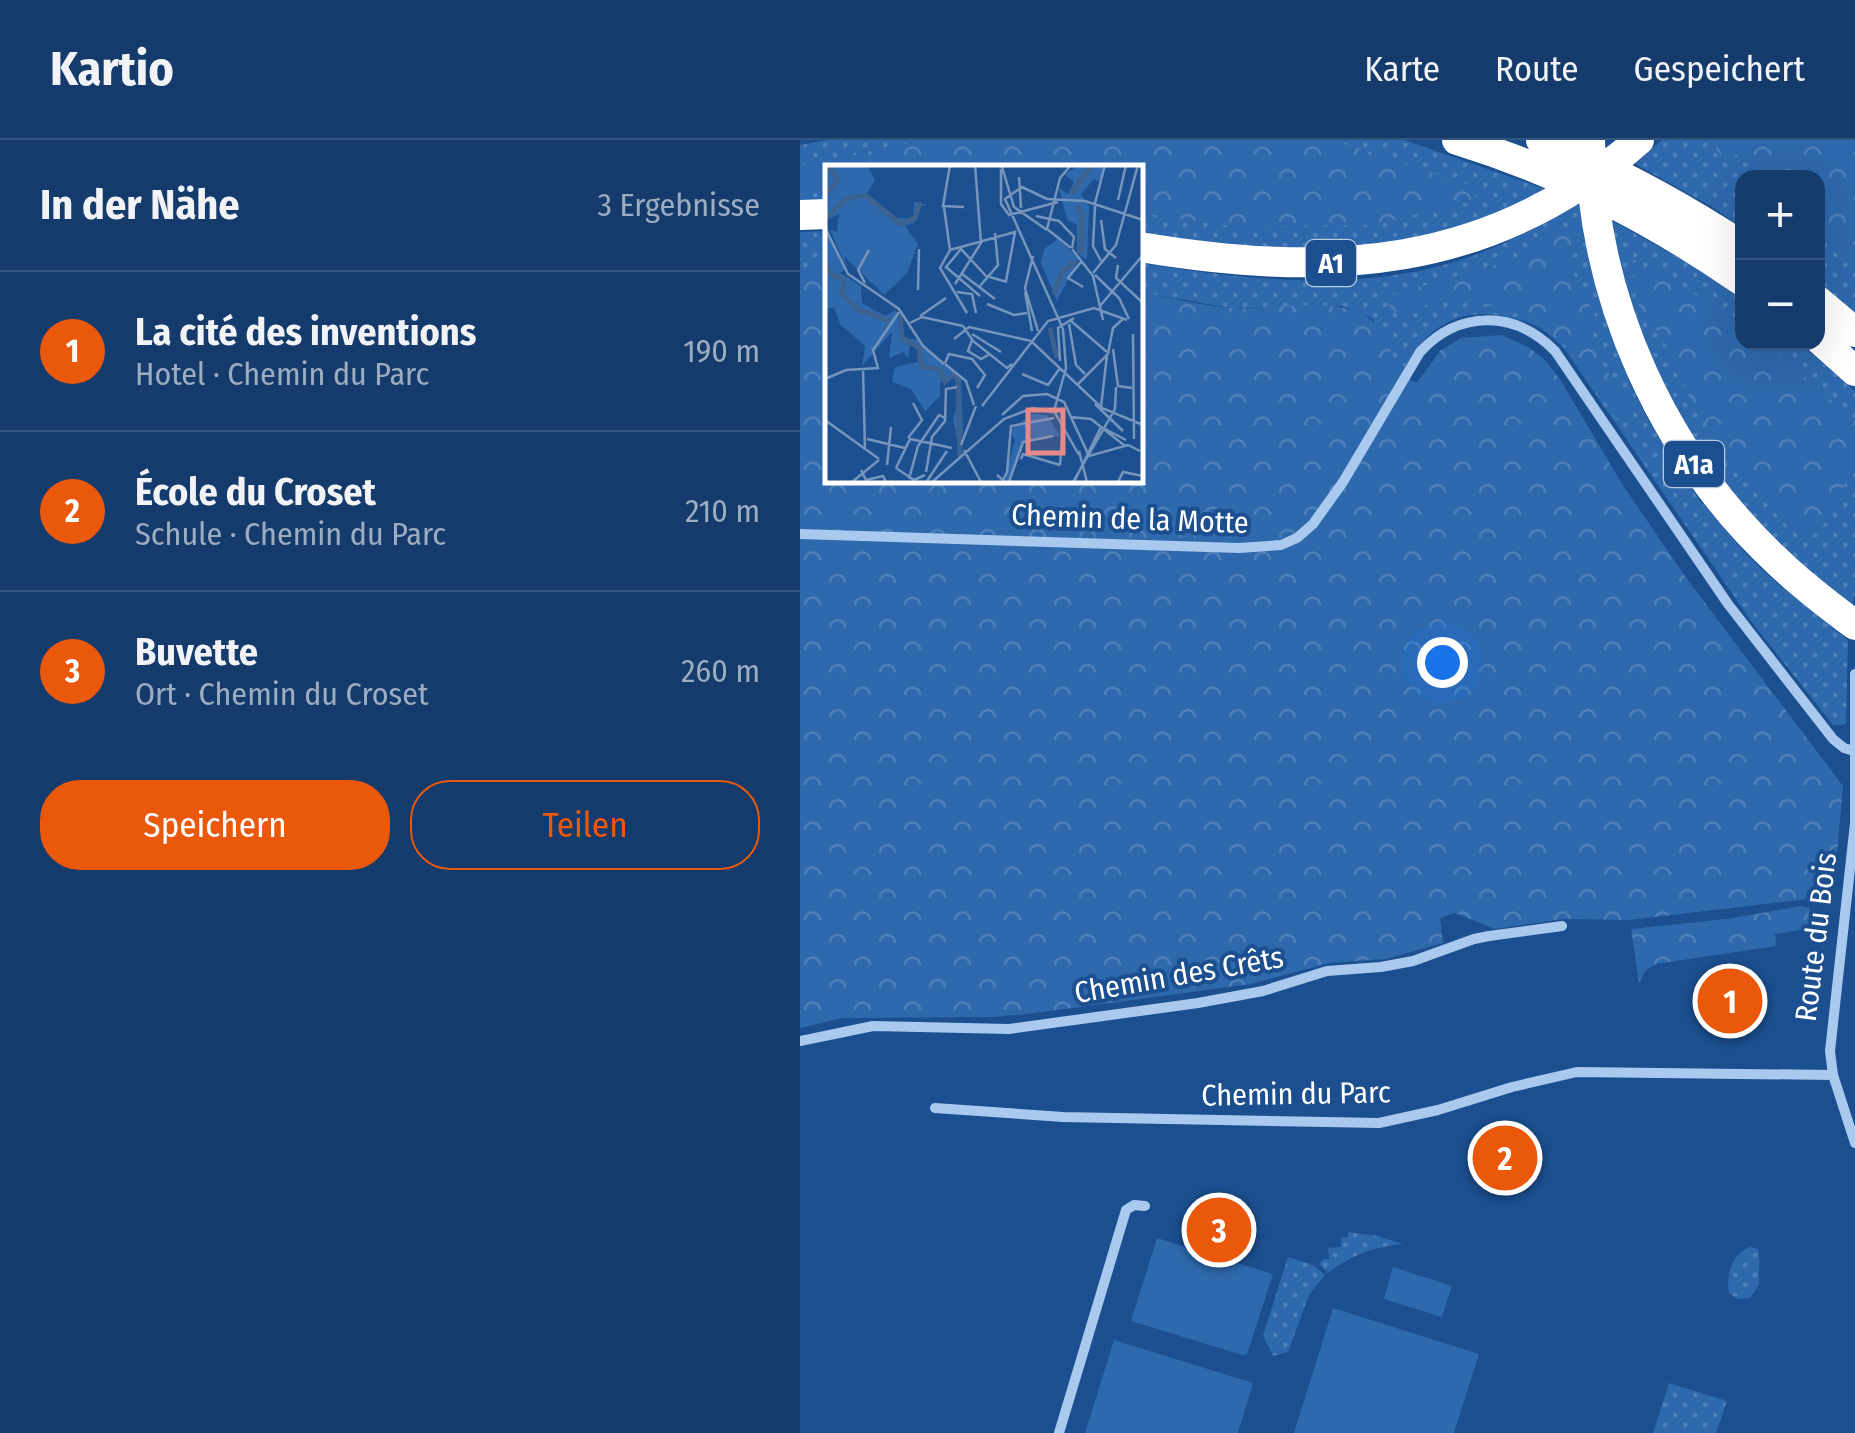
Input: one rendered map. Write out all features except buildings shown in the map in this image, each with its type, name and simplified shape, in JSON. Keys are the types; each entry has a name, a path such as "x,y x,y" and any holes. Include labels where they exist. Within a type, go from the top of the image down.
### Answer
{"highway":[{"path":"1457,140 1550,174 1602,199 1665,232 1735,277"},
{"path":"1540,140 1666,200 1735,242"},
{"name":"A1a","path":"1590,140 1599,231 1615,300 1646,382 1694,464 1747,530 1819,598 1855,624"},
{"name":"A1","path":"1142,247 1278,263 1363,262 1405,256 1446,246 1517,220 1579,186 1639,140"},
{"path":"1825,307 1855,332"},
{"path":"1825,344 1855,371"}],"street":[{"name":"Chemin de la Motte","path":"800,534 1239,548 1281,545 1304,533 1333,498 1427,344 1446,330 1467,322 1512,324 1538,336 1555,352 1746,628 1834,739 1854,751"},
{"name":"Route du Bois","path":"1855,674 1855,822 1830,1036 1833,1075 1855,1142"},
{"name":"Chemin des Crêts","path":"800,1041 872,1026 1009,1028 1198,1002 1263,991 1327,971 1414,962 1489,936 1562,926"},
{"name":"Chemin du Parc","path":"935,1108 1063,1117 1379,1123 1577,1072 1833,1075"},
{"path":"1059,1433 1126,1210 1134,1204 1145,1206"}],"green space":[{"path":"827,140 1404,140 1551,191 1452,233 1331,252 1142,236 1142,165 825,165 825,204 800,204 800,145"},
{"path":"923,140 1307,140 1350,145 1472,186 1477,194 1472,201 1373,225 1239,227 1142,213 1142,165 825,165 825,189 800,190 800,165"},
{"path":"1662,140 1855,140 1855,312 1825,288 1825,170 1735,170 1735,223 1635,164"},
{"path":"1722,140 1849,140 1855,151 1855,261 1825,241 1825,170 1755,170 1736,154 1727,163 1716,149"},
{"path":"1586,199 1619,353 1631,386 1652,427 1698,498 1748,556 1848,640 1846,723 1833,725 1753,624 1566,351 1535,325 1488,314 1456,319 1420,345 1401,375 1391,371 1373,319 1343,306 1231,308 1142,292 1142,263 1270,279 1356,279 1441,266 1522,234"},
{"path":"1607,218 1692,265 1735,295 1735,350 1807,350 1855,391 1852,610 1778,549 1708,467 1642,341"},
{"path":"1564,226 1578,234 1582,248 1567,260 1600,326 1587,341 1634,411 1618,421 1571,352 1524,314 1494,306 1431,301 1404,322 1384,300 1517,259"},
{"path":"825,231 825,270 800,272 800,232"},
{"path":"1633,259 1702,298 1735,322 1735,350 1772,350 1855,420 1855,464 1819,533 1799,537 1726,461 1692,403 1663,339 1636,301"},
{"path":"825,270 825,482 1142,482 1142,292 1220,307 1318,305 1360,313 1376,324 1387,341 1391,370 1417,383 1440,351 1461,338 1502,335 1530,348 1561,381 1622,484 1687,579 1843,786 1833,896 1629,920 1564,919 1495,929 1455,913 1440,918 1443,943 1386,959 1329,963 1251,984 1027,1014 842,1018 800,1028 800,272"},
{"path":"1801,906 1815,913 1811,928 1775,934 1776,946 1656,964 1646,970 1639,983 1631,929"},
{"path":"1348,1232 1403,1244 1363,1253 1328,1273 1319,1264 1329,1259 1328,1248 1341,1247 1341,1238 1348,1237"},
{"path":"1157,1238 1273,1274 1247,1354 1131,1321"},
{"path":"1750,1247 1758,1249 1759,1285 1750,1298 1738,1299 1729,1293 1729,1272 1738,1255"},
{"path":"1288,1257 1313,1265 1325,1275 1309,1295 1288,1352 1273,1356 1263,1336"},
{"path":"1393,1267 1452,1286 1442,1317 1384,1299"},
{"path":"1333,1308 1479,1354 1454,1433 1294,1433"},
{"path":"1114,1340 1253,1383 1238,1433 1085,1433"},
{"path":"1669,1383 1727,1401 1716,1433 1653,1433"}],"place":[{"name":"La cité des inventions","path":"1730,1001"},
{"name":"École du Croset","path":"1505,1158"},
{"name":"Buvette","path":"1219,1230"}]}
